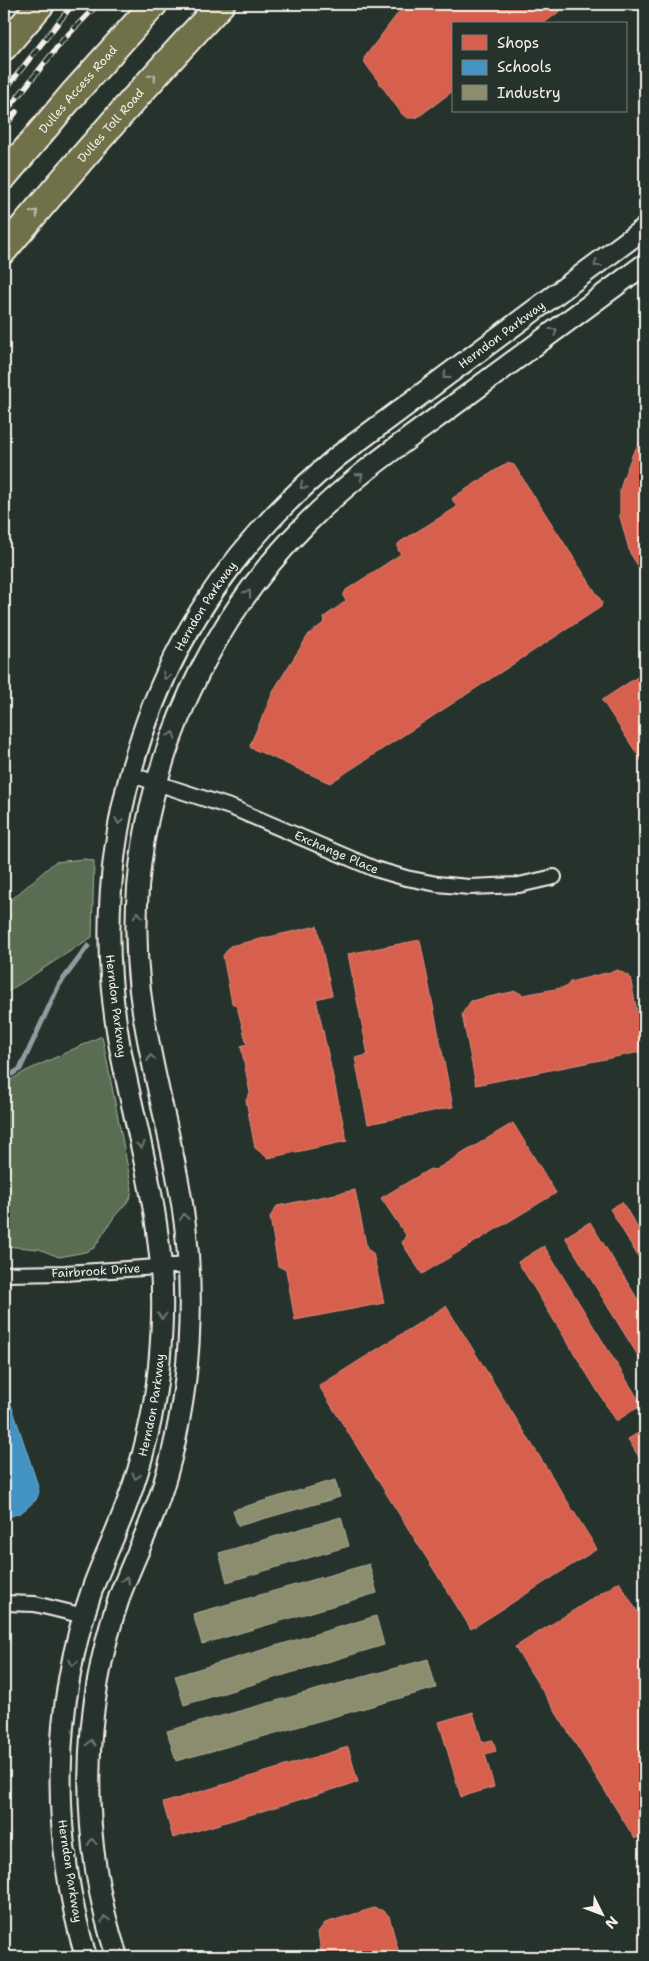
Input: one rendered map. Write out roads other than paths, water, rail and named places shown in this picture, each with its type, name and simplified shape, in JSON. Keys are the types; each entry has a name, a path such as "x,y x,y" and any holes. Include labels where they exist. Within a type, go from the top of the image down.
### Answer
{"highway":[{"path":"4,47 41,4"},
{"name":"Dulles Access Road","path":"4,176 74,93 154,4"},
{"name":"Dulles Toll Road","path":"4,250 66,175 177,50 221,4"}],"main road":[{"name":"Herndon Parkway","path":"86,1957 76,1920 66,1867 62,1831 60,1786 63,1726 72,1667 84,1616 95,1582 128,1502 151,1422 160,1348 161,1267 148,1175 120,1044 109,960 112,872 119,817 129,774 154,701 178,651 221,580 256,536 300,489 337,457 645,228"},
{"name":"Herndon Parkway","path":"117,1957 98,1891 92,1848 89,1791 91,1738 98,1682 111,1626 119,1598 162,1491 176,1438 188,1356 189,1265 182,1202 151,1057 138,963 140,876 147,827 157,782 175,726 196,676 228,622 275,558 309,520 352,482 645,264"},
{"path":"499,337 515,360"}],"street":[{"name":"Exchange Place","path":"129,774 233,808 376,868 406,878 437,884 469,887 519,885 554,877"},
{"name":"Fairbrook Drive","path":"4,1274 32,1275 189,1265"},
{"path":"4,1603 35,1604 84,1616"}],"waterway":[{"path":"4,1079 20,1069 59,985 88,946"}],"railway":[{"path":"4,91 73,4"},
{"path":"4,114 63,40 98,4"},
{"path":"4,128 16,112"}]}
